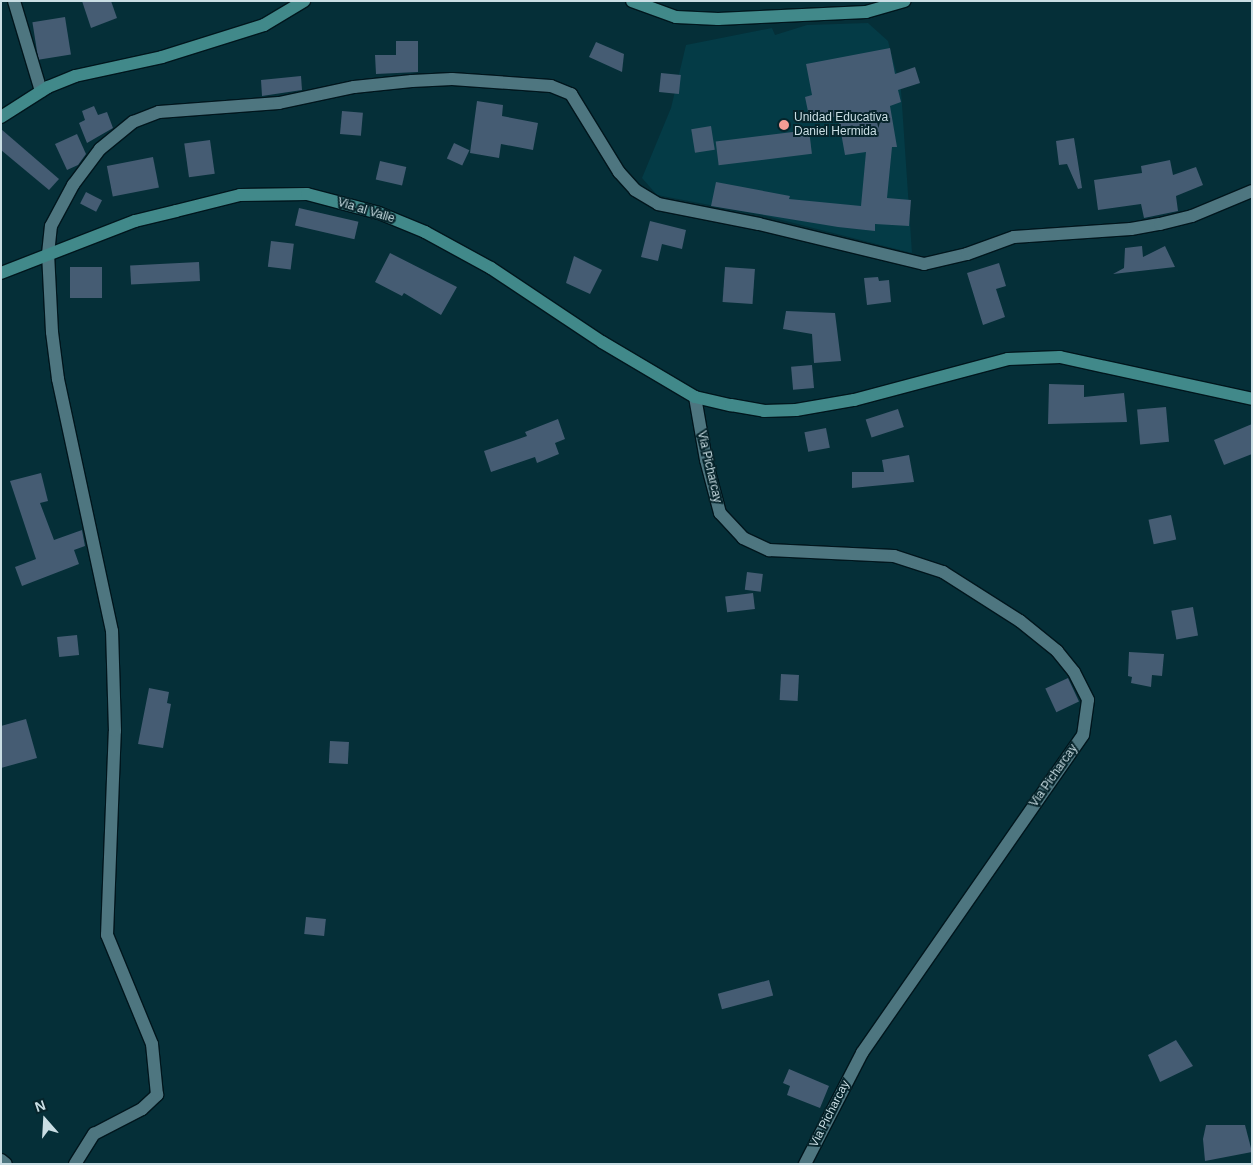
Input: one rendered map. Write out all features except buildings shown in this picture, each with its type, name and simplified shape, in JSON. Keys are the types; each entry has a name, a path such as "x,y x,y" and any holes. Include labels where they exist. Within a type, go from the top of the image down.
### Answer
{"main road":[{"path":"1,118 41,91 75,76 162,58 264,25 304,1"},
{"path":"632,1 676,17 718,19 866,12 904,1"},
{"name":"Via al Valle","path":"1,273 135,221 231,197 283,192 307,194 379,213 425,232 491,268 602,342 695,397 764,410 796,410 854,400 1008,358 1060,357 1102,364 1224,396 1252,399"}],"street":[{"path":"14,1 41,91"},
{"path":"75,1164 94,1134 142,1109 157,1095 152,1044 106,935 115,731 112,631 58,379 48,254 51,226 74,185 100,149 133,122 159,112 279,103 354,87 412,81 452,79 551,86 571,94 618,172 635,190 658,204 759,224 924,264 967,254 1014,237 1131,229 1160,224 1192,216 1252,191"},
{"name":"Via Picharcay","path":"695,397 706,460 720,514 743,538 769,550 894,556 943,572 1020,621 1057,650 1074,672 1088,700 1082,735 862,1053 805,1164"},
{"path":"1,1160 6,1164"}],"shaded area":[{"name":"Unidad Educativa Daniel Hermida","path":"868,23 888,41 901,90 912,253 762,215 657,195 642,178 671,108 686,45 772,28 775,35 807,25"}],"place":[{"name":"Unidad Educativa Daniel Hermida","path":"784,125"}]}
